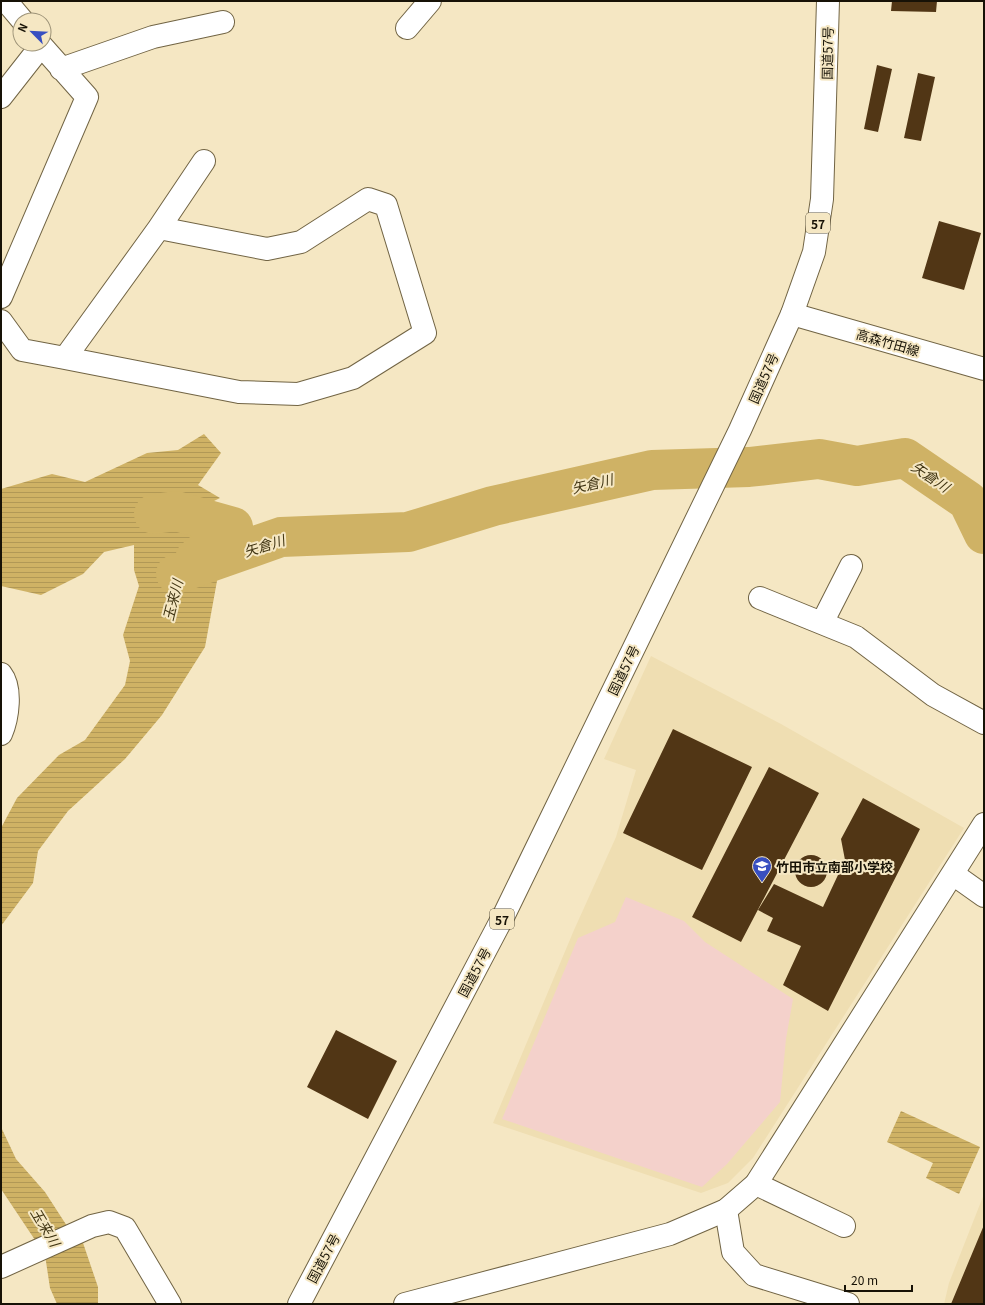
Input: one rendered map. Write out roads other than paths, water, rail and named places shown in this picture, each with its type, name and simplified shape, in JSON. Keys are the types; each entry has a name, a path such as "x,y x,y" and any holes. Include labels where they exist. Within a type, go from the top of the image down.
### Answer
{"main road":[{"path":"6,1 15,12"},
{"path":"407,28 430,1"},
{"name":"国道57号","path":"299,1304 504,915 740,430 792,314 814,252 822,199 828,1"},
{"path":"61,69 153,37 223,22"},
{"path":"1,98 35,52"},
{"path":"1,297 87,97 46,52"},
{"path":"65,358 204,161"},
{"path":"1,321 22,350 239,392 298,394 353,378 425,333 386,205 368,199 300,242 267,249 158,228"},
{"name":"高森竹田線","path":"792,314 984,369"},
{"path":"822,623 852,566"},
{"path":"760,598 856,637 933,695 984,723"},
{"path":"1,674 6,680 7,697 5,726 1,734"},
{"path":"405,1304 670,1234 726,1210 756,1184 984,824"},
{"path":"953,874 984,896"},
{"path":"756,1184 844,1226"},
{"path":"726,1210 733,1252 754,1275 848,1304"},
{"path":"1,1267 92,1226 109,1222 125,1228 170,1304"}],"water":[{"path":"204,434 221,453 198,485 220,498 202,507 210,527 219,570 205,647 162,715 125,759 68,811 38,851 33,883 1,926 1,828 17,798 59,755 85,740 125,685 130,661 123,635 139,586 134,570 134,545 104,552 83,574 41,595 1,586 1,489 52,474 85,482 147,453 178,450"},
{"path":"901,1111 980,1147 959,1194 926,1178 933,1163 887,1142"},
{"path":"1,1127 16,1159 45,1192 67,1226 81,1237 98,1287 98,1304 57,1304 50,1288 45,1255 1,1189"}],"waterway":[{"name":"矢倉川","path":"176,574 281,537 408,532 493,506 652,470 749,467 819,459 857,466 905,458 968,501 984,534"},
{"name":"玉来川","path":"154,514 176,511 233,527 195,559"}],"place":[{"name":"竹田市立南部小学校","path":"762,883"}]}
